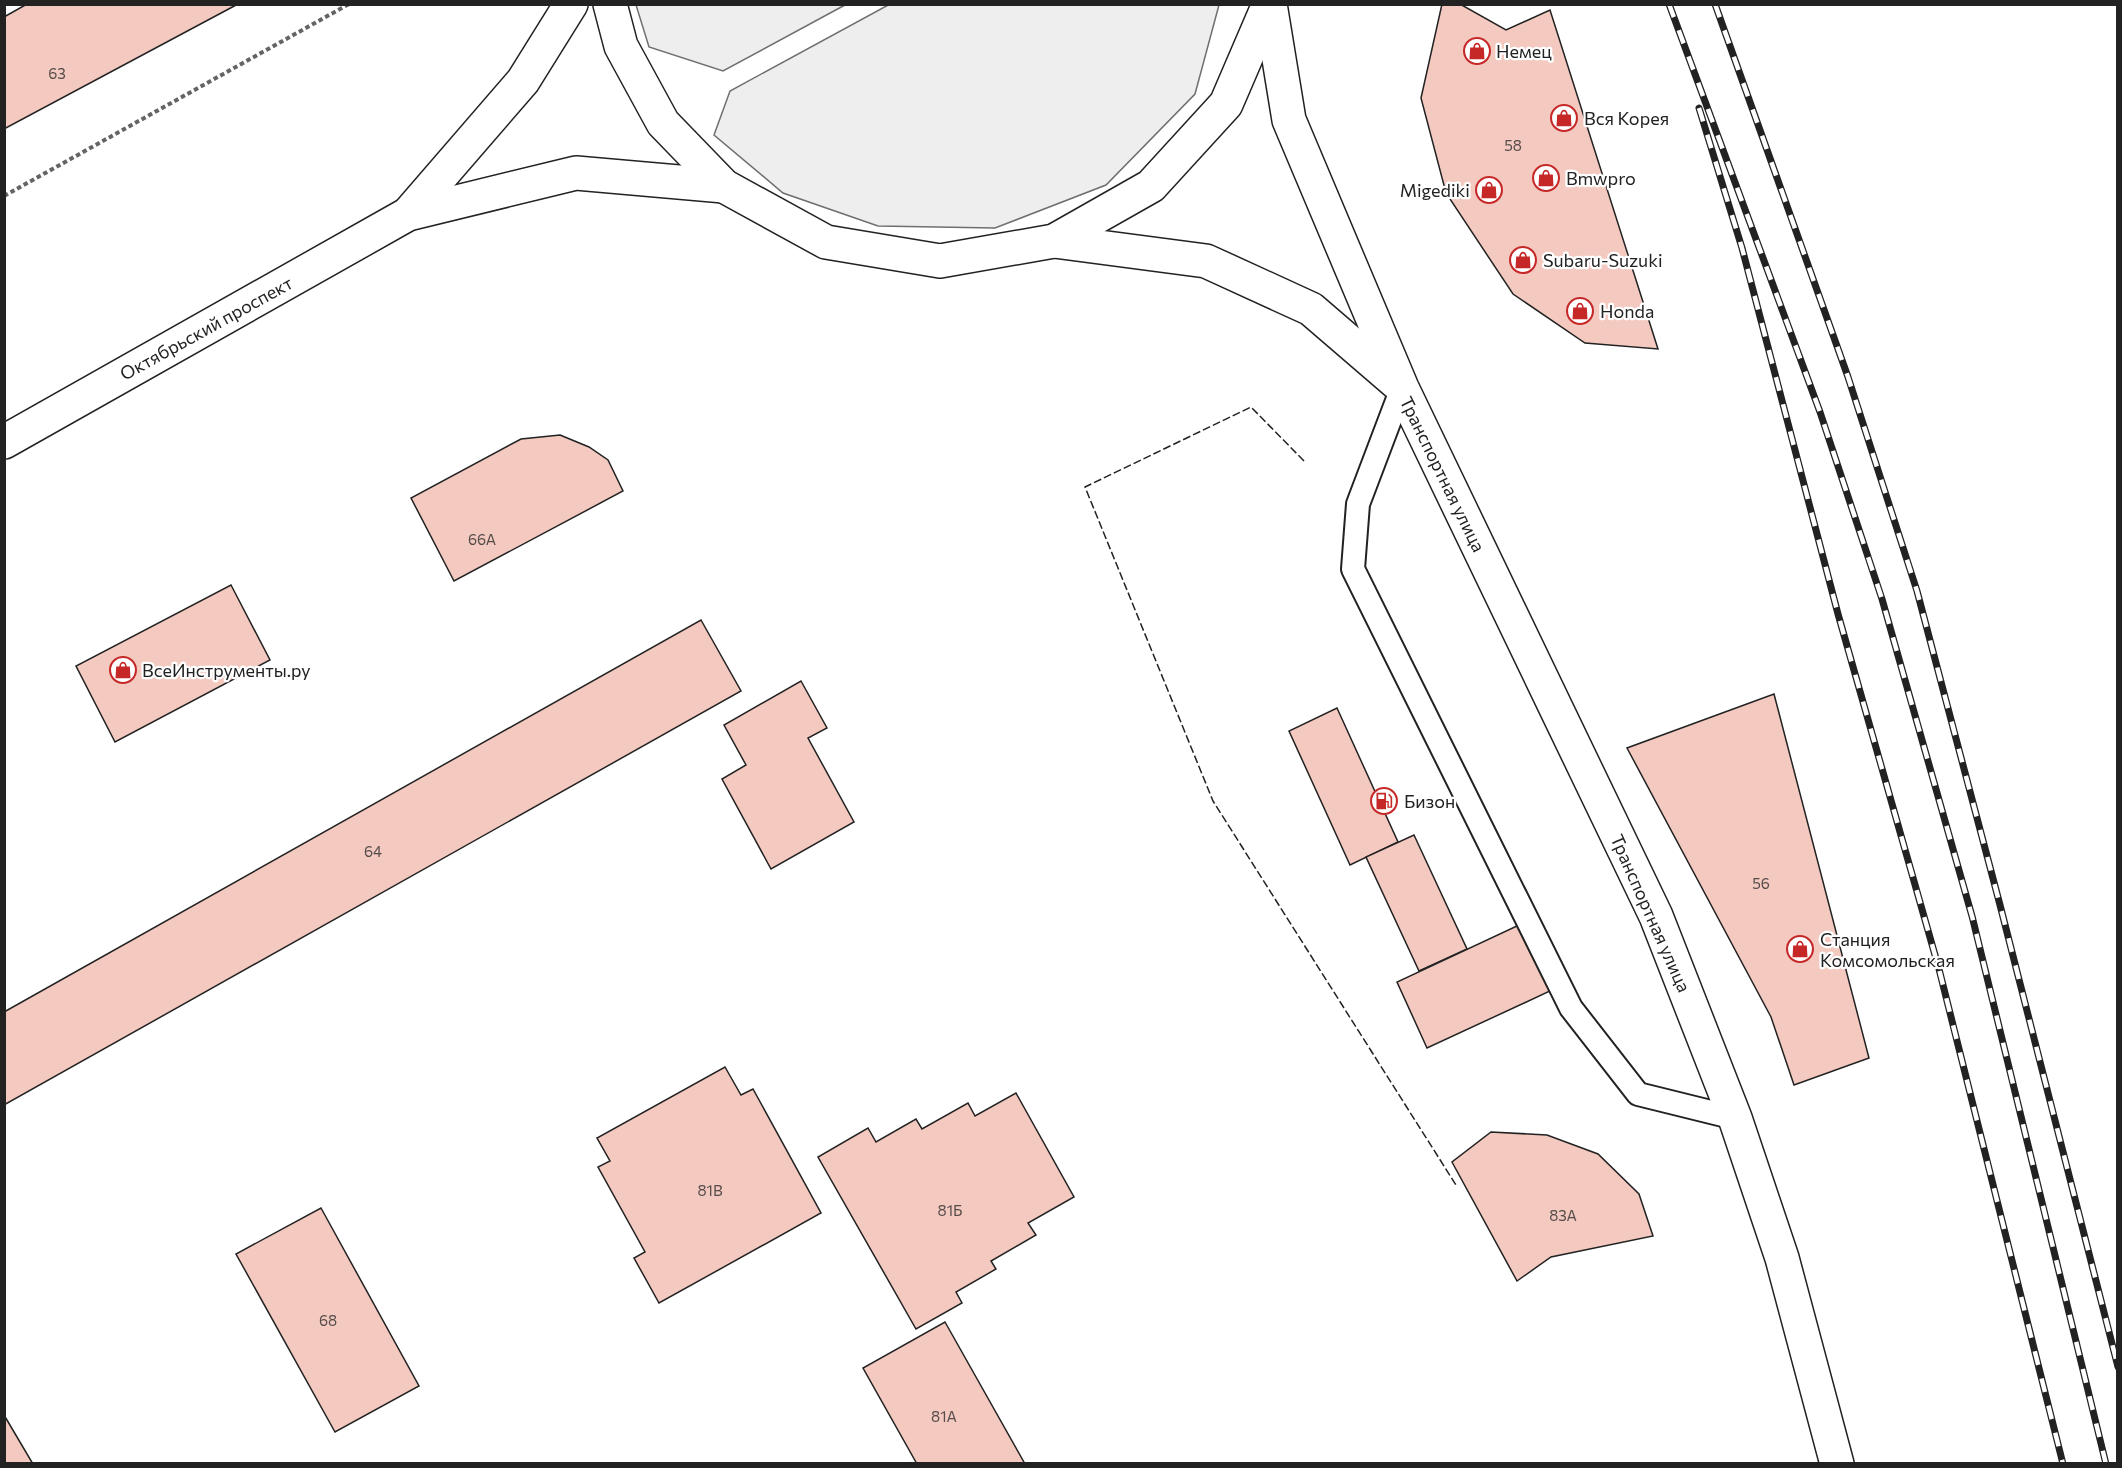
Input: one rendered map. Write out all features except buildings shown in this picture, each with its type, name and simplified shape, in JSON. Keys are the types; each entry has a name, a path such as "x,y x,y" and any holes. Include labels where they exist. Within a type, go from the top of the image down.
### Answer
{"main road":[{"name":"Октябрьский проспект","path":"408,214 523,81 571,4"},
{"path":"610,4 621,46 663,123 724,186 826,242 940,261 1054,241 1151,186 1226,104 1270,4"},
{"name":"Транспортная улица","path":"1270,4 1289,120 1402,388 1656,916 1735,1118 1782,1258 1837,1464"},
{"name":"Октябрьский проспект","path":"4,442 408,214 576,172 724,186"},
{"name":"Транспортная улица","path":"1054,241 1206,261 1311,309 1402,388"}],"lane":[{"path":"1402,388 1358,504 1353,569 1571,1008 1638,1094 1735,1118"}],"path":[{"path":"4,196 349,4"}],"shaded area":[{"path":"636,4 845,5 723,71 649,47"},
{"path":"890,4 1219,5 1195,94 1106,185 995,228 878,226 783,193 714,135 730,91"}],"railway":[{"path":"1669,4 1820,412 1882,599 1972,916 2106,1464"},
{"path":"1715,4 1848,377 1917,591 2118,1367"},
{"path":"1699,108 1742,248 1838,614 1939,969 2063,1464"}],"fence":[{"path":"1304,461 1251,407 1085,487 1213,801 1456,1185"}],"place":[{"name":"Немец","path":"1477,51"},
{"name":"Вся Корея","path":"1564,118"},
{"name":"Bmwpro","path":"1546,178"},
{"name":"Migediki","path":"1489,190"},
{"name":"Subaru-Suzuki","path":"1523,260"},
{"name":"Honda","path":"1580,311"},
{"name":"ВсеИнструменты.ру","path":"123,670"},
{"name":"Бизон","path":"1384,801"},
{"name":"Станция Комсомольская","path":"1800,949"}]}
